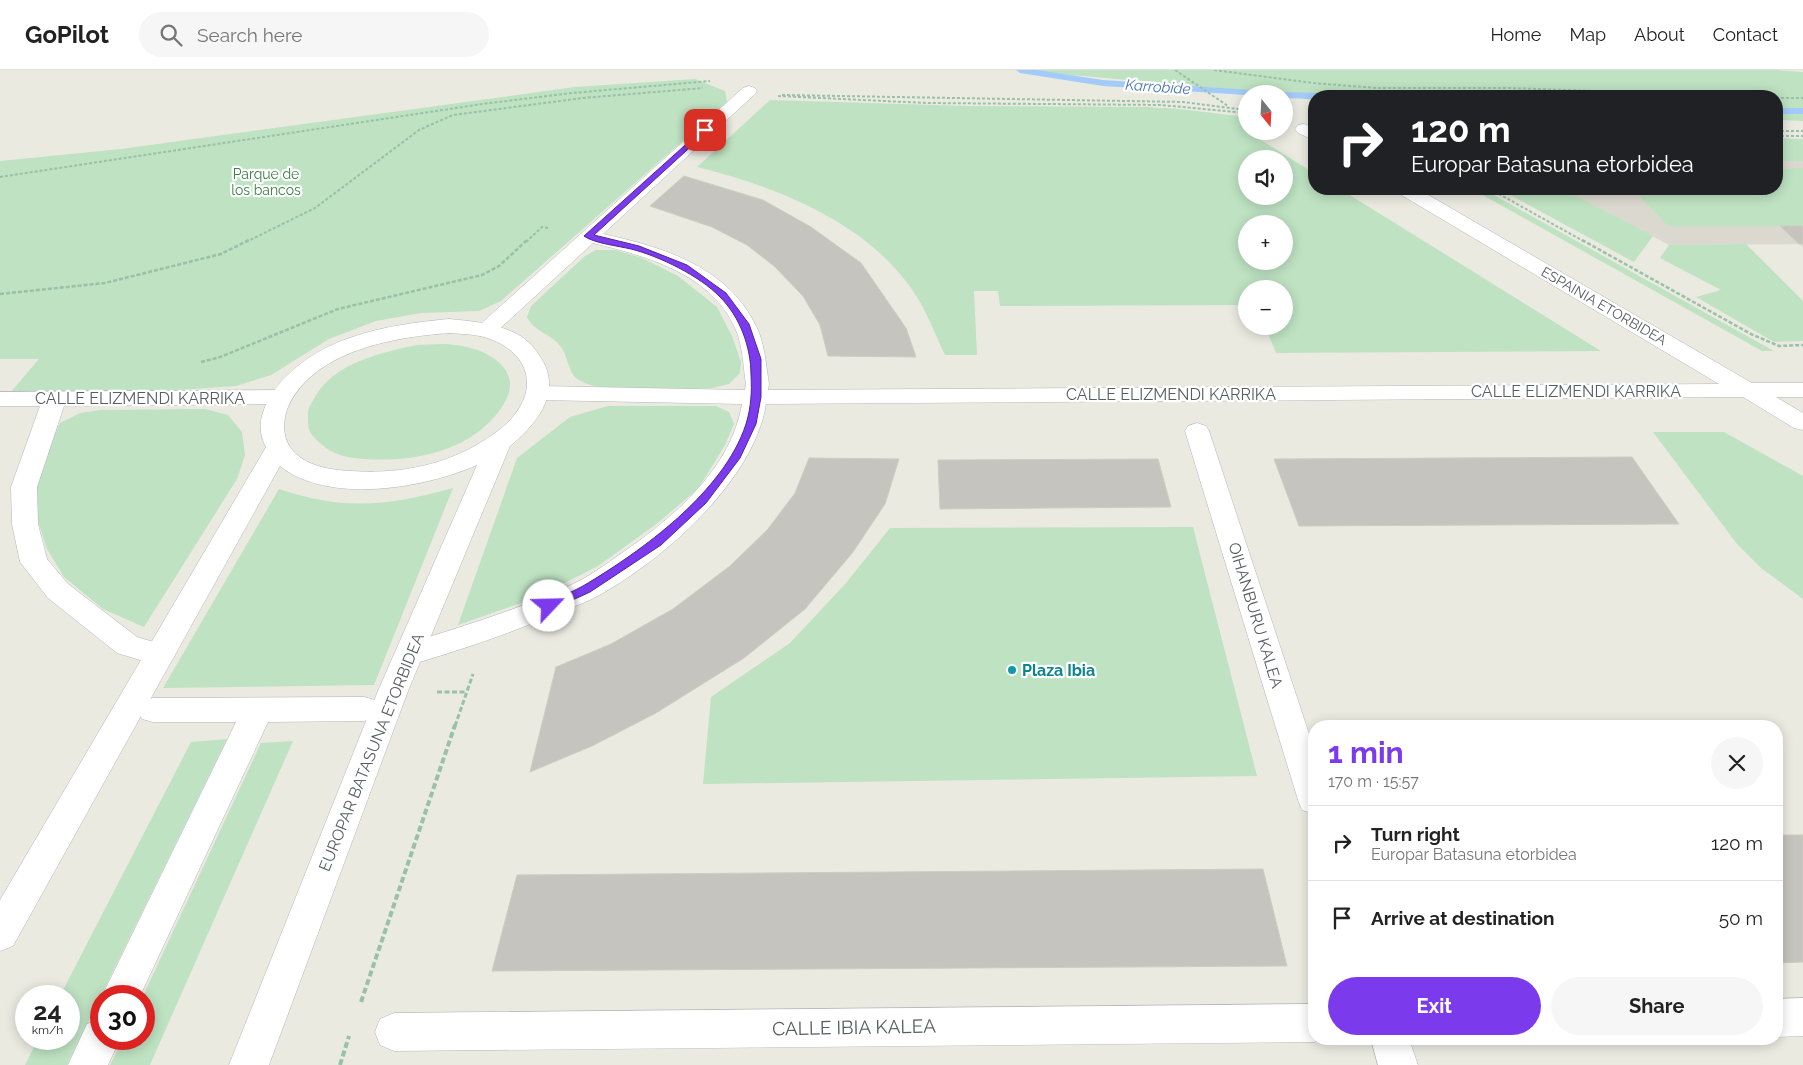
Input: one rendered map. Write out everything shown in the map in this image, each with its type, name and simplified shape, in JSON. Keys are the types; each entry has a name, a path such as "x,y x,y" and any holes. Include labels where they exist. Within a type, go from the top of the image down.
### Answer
{"street":[{"path":"484,330 749,91"},
{"name":"ESPAINIA ETORBIDEA","path":"1415,195 1803,423"},
{"path":"410,654 512,621 586,590 657,542 702,501 735,458 751,424 756,397 756,359 744,324 723,294 684,267 636,248 588,236"},
{"path":"449,326 484,330 510,340 530,354 539,372 539,393 525,418 499,442 463,462 419,476 373,482 331,478 298,467 278,448 271,424 281,397 302,373 333,353 370,338 410,328 449,326"},
{"name":"CALLE ELIZMENDI KARRIKA","path":"539,393 756,397 1803,390"},
{"name":"CALLE ELIZMENDI KARRIKA","path":"0,399 281,397"},
{"path":"55,398 24,487 25,524 34,562 58,591 127,644 160,655"},
{"name":"OIHANBURU KALEA","path":"1197,431 1308,781"},
{"name":"EUROPAR BATASUNA ETORBIDEA","path":"249,1065 393,691 499,442"},
{"path":"0,934 278,448"},
{"path":"126,985 258,709"},
{"name":"EUROPAR BATASUNA ETORBIDEA","path":"154,710 364,709"},
{"path":"1783,1018 1803,1018"},
{"name":"CALLE IBIA KALEA","path":"394,1032 1308,1023"},
{"path":"1392,1045 1398,1065"},
{"path":"88,1065 95,1050"}],"path":[{"path":"1175,70 1230,108"},
{"path":"1214,70 1313,83 1376,88 1566,90"},
{"path":"0,177 482,104 572,93 718,81"},
{"path":"0,294 105,283 221,254 314,208 419,130 452,115 583,98 709,88"},
{"path":"1238,110 1184,102 774,95 792,98 927,103 1161,105 1238,111"},
{"path":"1783,98 1803,98"},
{"path":"1783,131 1803,131"},
{"path":"1783,136 1803,136"},
{"path":"1501,195 1752,334 1779,346 1803,345"},
{"path":"197,363 220,357 338,309 482,275 499,266 542,227 588,236"},
{"path":"360,1004 416,836 467,692"},
{"path":"340,1065 350,1032"}],"shaded area":[{"path":"1783,161 1803,161 1803,247 1799,244 1669,245 1574,195 1783,195"}],"green space":[{"path":"1015,70 1775,70 1803,72 1803,121 1783,120 1783,90 1308,90 1308,99 1293,97 1293,85 1238,85 1238,90"},
{"name":"Parque de los bancos","path":"695,79 725,91 727,102 501,301 479,311 421,313 376,321 329,339 271,375 236,386 180,390 10,393 39,359 0,359 0,161 121,149 575,87"},
{"path":"770,100 966,106 1148,107 1238,116 1238,140 1261,140 1277,150 1238,150 1238,205 1293,205 1293,160 1308,169 1308,195 1350,195 1601,351 1276,353 1269,335 1293,335 1293,280 1238,280 1238,305 1000,306 998,291 974,291 977,355 945,355 925,312 911,288 891,264 868,243 815,209 756,184 697,167"},
{"path":"1783,138 1803,139 1803,161 1783,161"},
{"path":"1803,168 1803,226 1668,226 1639,195 1783,195 1783,169"},
{"path":"1483,195 1494,195 1774,351 1762,351"},
{"path":"1510,195 1574,195 1653,236 1634,262"},
{"path":"1746,244 1803,301 1803,341 1774,342 1696,297 1721,290 1660,258 1669,245"},
{"path":"596,250 615,250 642,258 678,276 717,307 732,336 741,362 740,373 729,384 713,388 662,390 602,387 587,384 576,378 561,347 553,339 538,330 527,317 531,306 585,256"},
{"path":"450,344 472,348 490,356 504,367 510,383 508,395 497,414 483,428 454,446 438,452 422,456 387,459 354,458 341,455 325,447 312,435 308,427 309,409 315,397 334,375 360,361 417,345"},
{"path":"608,406 716,406 729,412 734,424 725,445 698,489 655,525 598,566 535,598 458,625 517,458 570,417"},
{"path":"205,409 228,415 242,432 245,455 237,479 144,627 103,609 64,577 47,549 37,518 36,486 52,439 60,423 80,413 100,410"},
{"path":"1653,432 1724,432 1803,476 1803,599 1761,568 1737,544"},
{"path":"453,488 374,685 163,688 279,489 324,501 366,504 408,499"},
{"name":"Plaza Ibia","path":"1193,527 1257,776 703,784 711,697 790,643 846,583 890,528"},
{"path":"227,739 106,985 90,985 90,1018 80,1039 80,985 66,985 191,742"},
{"path":"293,741 150,1065 110,1065 118,1050 155,1050 155,985 148,985 261,743"},
{"path":"32,1050 74,1050 67,1065 25,1065"}],"building":[{"path":"684,176 763,200 811,227 861,263 906,328 916,357 828,356 820,325 803,296 774,266 747,245 712,227 650,206"},
{"path":"1780,226 1803,226 1803,244 1799,244"},
{"path":"1632,457 1679,524 1299,526 1274,459"},
{"path":"809,458 899,459 885,504 853,552 805,609 744,658 656,713 592,746 530,772 556,667 611,644 673,609 730,566 768,529 795,493"},
{"path":"1158,459 1171,507 940,509 938,460"},
{"path":"1783,835 1803,835 1803,962 1783,963"},
{"path":"1263,869 1287,966 492,971 517,875"}],"waterway":[{"name":"Karrobide","path":"1020,70 1103,83 1238,92"},
{"name":"Karrobide","path":"1293,95 1308,96"},
{"name":"Karrobide","path":"1783,111 1803,111"}],"place":[{"name":"Plaza Ibia","path":"1012,670"}],"route":[{"path":"549,606 586,590 657,542 702,501 735,458 751,424 756,397 756,359 744,324 723,294 684,267 636,248 588,236 705,130"}]}
